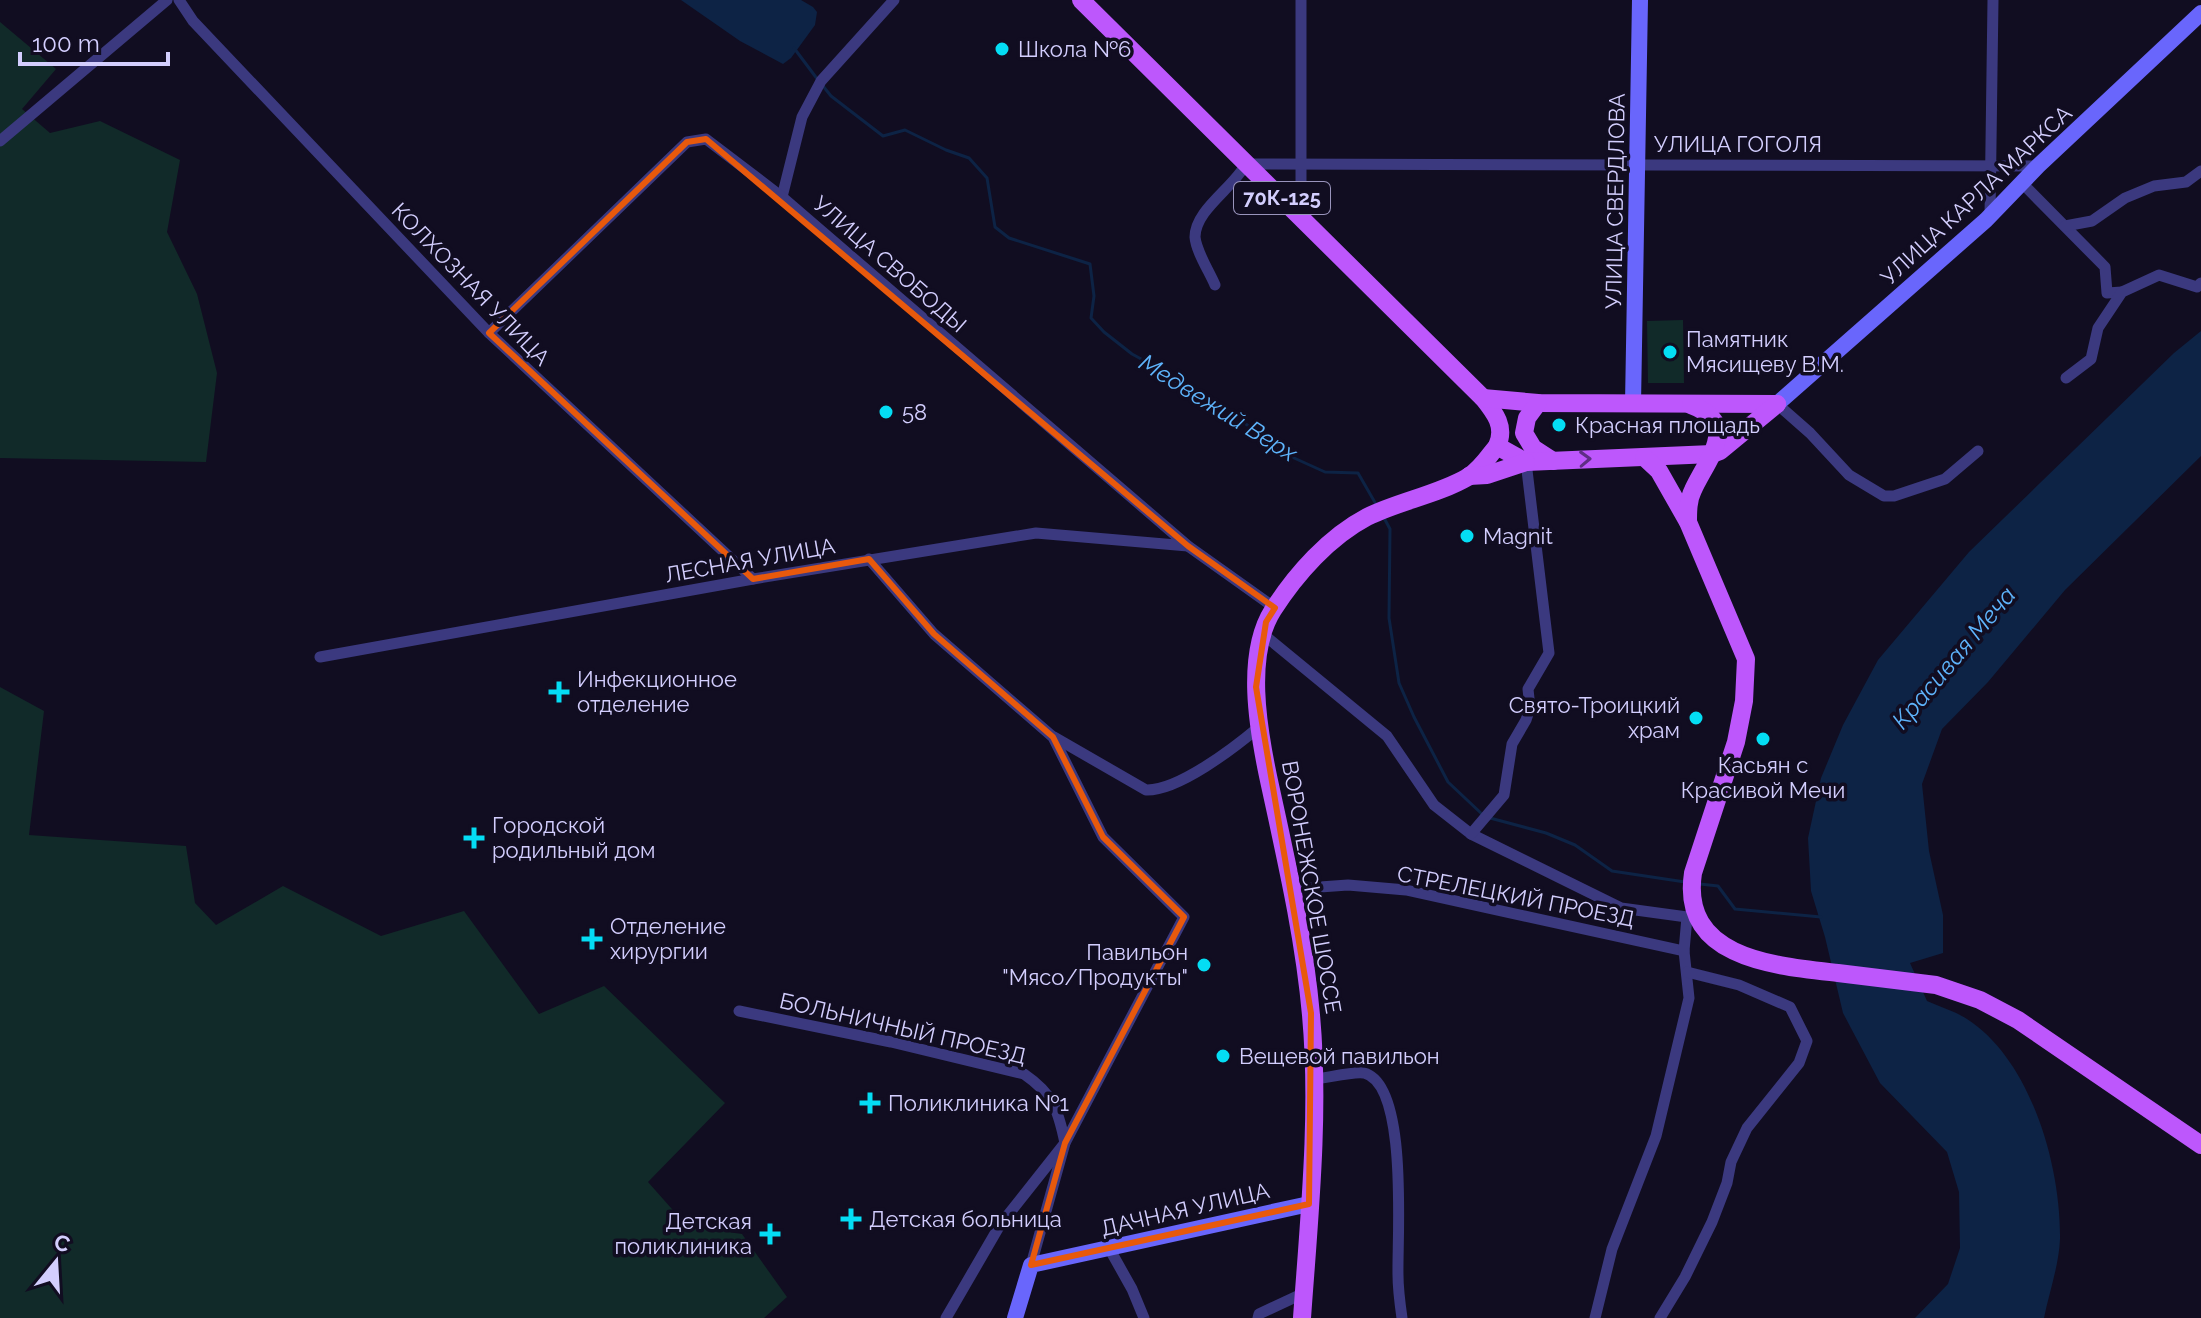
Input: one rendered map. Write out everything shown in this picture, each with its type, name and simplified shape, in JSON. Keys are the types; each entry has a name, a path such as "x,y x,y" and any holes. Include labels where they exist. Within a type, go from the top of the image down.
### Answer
{"main road":[{"name":"70К-125","path":"1081,0 1483,398"},
{"name":"УЛИЦА СВЕРДЛОВА","path":"1633,404 1640,0"},
{"name":"УЛИЦА КАРЛА МАРКСА","path":"1777,404 1990,216 2038,166 2201,13"},
{"path":"1483,398 1538,403 1777,404"},
{"path":"1467,477 1497,446 1501,433 1500,425 1483,398"},
{"path":"1500,425 1538,403"},
{"path":"1538,403 1527,418 1524,433 1533,448 1553,461"},
{"path":"1688,404 1714,419 1719,435 1692,492 1688,522"},
{"path":"1497,446 1526,462 1712,454 1720,451 1777,404"},
{"path":"1644,457 1659,471 1688,522 1746,659 1744,701 1736,742 1693,873 1690,894 1692,917 1730,950 1771,964 1936,985 1980,1000 2018,1020 2201,1145"},
{"name":"ВОРОНЕЖСКОЕ ШОССЕ","path":"1302,1318 1315,1079 1311,1013 1292,889 1259,727 1256,687 1266,622 1334,538 1367,517 1467,477 1487,475 1526,462"},
{"name":"ДАЧНАЯ УЛИЦА","path":"1031,1265 1309,1204"},
{"path":"1015,1318 1031,1265"}],"street":[{"path":"0,141 167,0"},
{"name":"КОЛХОЗНАЯ УЛИЦА","path":"179,0 193,21 489,333 753,579"},
{"path":"782,197 802,117 821,81 894,0"},
{"path":"1301,0 1301,216"},
{"path":"1990,216 1993,0"},
{"name":"УЛИЦА СВОБОДЫ","path":"489,333 687,142 706,139 782,197 1188,546 1275,608"},
{"path":"1215,285 1195,239 1198,219 1238,178 1246,164"},
{"name":"УЛИЦА ГОГОЛЯ","path":"1246,164 2038,166"},
{"path":"2065,226 2092,221 2125,198 2154,186 2186,182 2201,171"},
{"path":"2023,184 2105,267 2107,293 2122,292 2159,275 2197,287 2201,283"},
{"path":"2066,378 2091,359 2098,328 2122,292"},
{"path":"1777,404 1810,433 1849,475 1884,496 1894,496 1945,479 1978,451"},
{"path":"1471,834 1504,795 1512,744 1530,708 1528,689 1549,653 1526,462"},
{"name":"ЛЕСНАЯ УЛИЦА","path":"320,657 753,579 1036,533 1188,546"},
{"path":"869,559 934,634 1053,737 1146,790 1159,790 1227,753 1259,727"},
{"path":"1263,634 1387,736 1434,805 1471,834 1621,908 1692,917 1684,951 1689,998 1656,1136 1612,1249 1595,1318"},
{"path":"946,1318 1000,1225 1065,1143 1184,917 1103,837 1053,737"},
{"name":"СТРЕЛЕЦКИЙ ПРОЕЗД","path":"1292,889 1348,885 1406,890 1684,951"},
{"path":"1660,1318 1685,1277 1712,1222 1727,1183 1731,1162 1747,1128 1799,1063 1807,1041 1790,1007 1739,985 1687,972"},
{"name":"БОЛЬНИЧНЫЙ ПРОЕЗД","path":"739,1011 891,1042 1024,1074 1042,1086 1058,1109 1065,1143"},
{"path":"1315,1079 1364,1073 1376,1081 1386,1098 1397,1138 1398,1279 1402,1318"},
{"path":"1031,1265 1065,1143"},
{"path":"1109,1248 1144,1318"},
{"path":"1258,1318 1259,1314 1304,1293"}],"highlighted area":[{"path":"706,139 1188,546 1275,608 1266,622 1256,687 1311,1013 1309,1204 1031,1265 1065,1143 1184,917 1103,837 1053,737 934,634 869,559 753,579 489,333 687,142"}],"green space":[{"path":"0,22 56,69 22,109 50,133 100,121 180,160 167,232 197,294 217,373 206,462 0,458"},
{"path":"1683,320 1684,383 1648,383 1647,321"},
{"path":"0,687 44,711 29,835 186,846 195,903 216,925 283,886 381,936 464,911 539,1014 604,986 725,1103 648,1182 687,1226 742,1234 787,1297 764,1318 0,1318"}],"water":[{"path":"681,0 801,0 817,12 815,25 783,64 740,41"},
{"name":"Красивая Меча","path":"2201,331 2201,456 2065,590 1988,682 1942,729 1922,784 1929,851 1943,915 1943,953 1910,963 1927,1001 1962,1016 1989,1037 2009,1060 2025,1087 2048,1148 2059,1210 2060,1239 2044,1318 1915,1318 1948,1284 1960,1248 1959,1192 1947,1152 1880,1083 1843,1013 1811,891 1808,838 1821,778 1843,725 1878,660 1969,552 2174,353"}],"waterway":[{"name":"Медвежий Верх","path":"794,48 818,80"},
{"name":"Медвежий Верх","path":"823,86 831,96 883,136 905,130 969,158 987,178 995,227 1009,238 1090,264 1094,296 1091,318 1104,332 1132,354 1165,372 1190,394 1219,403 1283,453 1325,472 1358,473 1377,506"},
{"name":"Медвежий Верх","path":"1383,516 1390,529 1389,618 1399,683 1448,782 1483,815"},
{"name":"Медвежий Верх","path":"1490,818 1546,833 1575,845 1612,871 1685,882"},
{"name":"Медвежий Верх","path":"1700,884 1718,886 1735,909 1821,917"}],"place":[{"name":"Школа №6","path":"1002,49"},
{"name":"Памятник Мясищеву В.М.","path":"1670,352"},
{"name":"58","path":"886,412"},
{"name":"Красная площадь","path":"1559,425"},
{"name":"Magnit","path":"1467,536"},
{"name":"Инфекционное отделение","path":"559,692"},
{"name":"Свято-Троицкий храм","path":"1696,718"},
{"name":"Касьян с Красивой Мечи","path":"1763,739"},
{"name":"Городской родильный дом","path":"474,838"},
{"name":"Отделение хирургии","path":"592,939"},
{"name":"Павильон \"Мясо/Продукты\"","path":"1204,965"},
{"name":"Вещевой павильон","path":"1223,1056"},
{"name":"Поликлиника №1","path":"870,1103"},
{"name":"Детская больница","path":"851,1219"},
{"name":"Детская поликлиника","path":"770,1234"}]}
